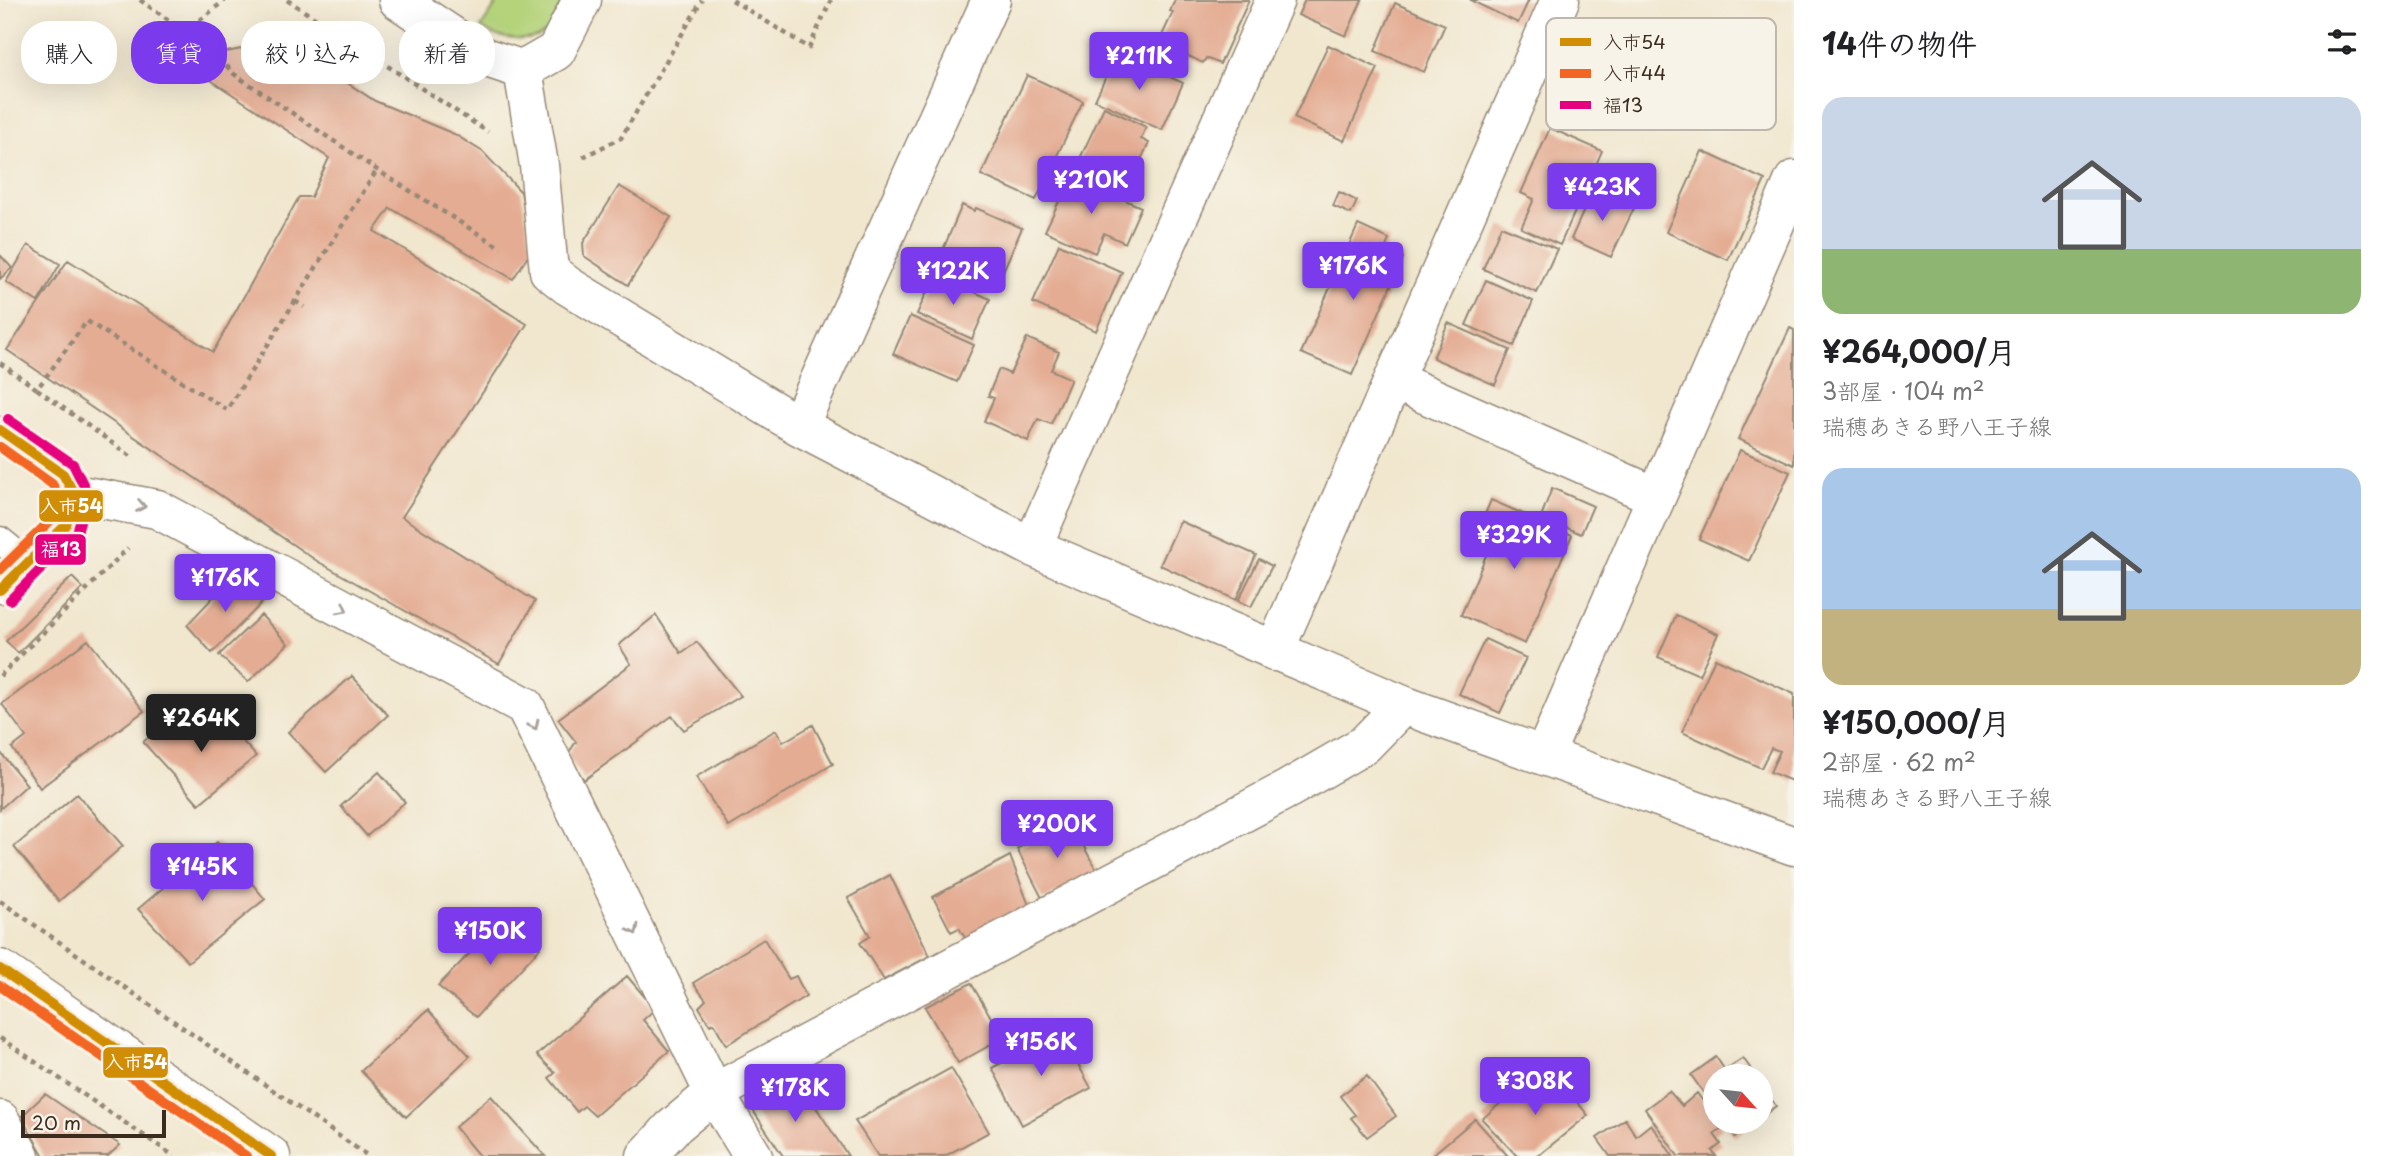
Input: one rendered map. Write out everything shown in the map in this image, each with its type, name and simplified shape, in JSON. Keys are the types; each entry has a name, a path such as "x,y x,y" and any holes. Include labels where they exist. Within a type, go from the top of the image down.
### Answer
{"street":[{"path":"418,5 484,57 523,70 556,51 582,0"},
{"path":"799,426 991,0"},
{"path":"1032,547 1275,0"},
{"path":"1552,18 1560,0"},
{"path":"1274,652 1546,32"},
{"path":"523,70 539,165 549,271 568,286 799,426 1032,547 1403,705 1794,846"},
{"path":"1544,756 1794,180"},
{"path":"1393,380 1655,496"},
{"path":"74,494 157,509 525,706 714,1093 753,1156"},
{"path":"646,1156 672,1128 714,1093 1288,789 1364,745 1403,705"},
{"path":"0,969 271,1156"},
{"path":"0,1120 20,1156"}],"lane":[{"path":"0,430 63,474 74,494 66,525 0,590"},
{"path":"0,540 28,563"}],"path":[{"path":"140,0 170,21"},
{"path":"199,21 225,0"},
{"path":"286,0 491,134"},
{"path":"571,163 621,138 702,0"},
{"path":"732,0 809,48 831,0"},
{"path":"227,66 234,74 489,242"},
{"path":"37,389 87,321 227,410 377,170"},
{"path":"295,302 304,307"},
{"path":"0,363 139,462"},
{"path":"0,676 136,540"},
{"path":"0,901 368,1156"},
{"path":"0,1038 174,1156"}],"green space":[{"path":"499,0 564,0 548,30 534,38 515,39 496,35 495,21 485,21"}],"building":[{"path":"1175,0 1249,0 1220,64 1206,58 1203,63 1159,42 1173,12 1170,11"},
{"path":"1305,0 1362,0 1346,36 1298,15"},
{"path":"1470,0 1529,0 1518,23"},
{"path":"1395,3 1445,25 1424,72 1375,51"},
{"path":"1328,45 1378,68 1344,141 1294,118"},
{"path":"241,49 241,84 349,84 375,101 454,134 483,152 521,192 532,250 513,279 390,208 374,231 527,324 402,517 535,601 499,664 317,561 7,350 68,260 213,352 299,197 311,197 329,158 217,84 227,84 227,52"},
{"path":"1117,53 1183,83 1162,130 1095,100"},
{"path":"1027,75 1083,101 1036,200 981,175"},
{"path":"1104,107 1146,127 1141,139 1149,143 1126,191 1076,167"},
{"path":"1549,130 1602,151 1560,245 1521,228 1534,199 1521,193"},
{"path":"1702,151 1765,180 1728,260 1666,232"},
{"path":"1071,176 1141,207 1125,243 1104,233 1095,253 1045,231"},
{"path":"619,186 671,217 628,285 584,256 583,243"},
{"path":"1593,190 1634,208 1611,257 1571,239"},
{"path":"1339,192 1357,201 1351,214 1333,206"},
{"path":"962,205 974,211 976,208 1022,228 997,285 939,259"},
{"path":"1358,225 1389,239 1385,250 1403,258 1352,375 1301,353"},
{"path":"1501,226 1557,249 1537,293 1483,269"},
{"path":"1059,244 1122,272 1096,331 1033,303"},
{"path":"28,245 60,264 38,302 6,282"},
{"path":"0,255 12,268 0,279"},
{"path":"935,274 990,299 972,339 917,314"},
{"path":"1486,280 1533,301 1514,346 1466,325"},
{"path":"910,316 974,345 957,382 893,354"},
{"path":"1448,323 1510,350 1495,385 1433,358"},
{"path":"1790,328 1794,330 1794,465 1738,439"},
{"path":"1027,338 1059,352 1051,370 1071,379 1051,424 1038,419 1028,441 984,421 994,398 988,396 999,369 1010,374"},
{"path":"1740,450 1790,472 1749,561 1699,539"},
{"path":"1552,488 1593,506 1581,534 1541,517"},
{"path":"1491,500 1572,535 1525,644 1461,615 1490,546 1474,540"},
{"path":"1180,521 1256,555 1236,600 1160,565"},
{"path":"1259,559 1272,566 1251,607 1238,601"},
{"path":"72,577 83,588 18,653 6,641"},
{"path":"232,577 266,599 212,653 187,625"},
{"path":"261,615 288,644 248,682 219,655"},
{"path":"656,615 681,653 697,642 741,696 684,730 672,716 584,780 567,755 576,742 558,719 631,664 619,645"},
{"path":"1676,615 1718,634 1699,675 1658,657"},
{"path":"1485,639 1526,658 1500,713 1459,694"},
{"path":"88,640 144,711 40,788 12,748 26,737 2,704"},
{"path":"1715,658 1794,694 1794,782 1770,772 1780,751 1771,748 1761,768 1682,732"},
{"path":"352,676 388,715 326,772 288,732"},
{"path":"212,707 256,756 199,804 143,742 165,724 178,737"},
{"path":"813,725 833,764 729,827 696,777 776,730 783,742"},
{"path":"0,752 27,785 0,809"},
{"path":"379,772 405,802 367,836 341,806"},
{"path":"77,794 123,846 59,901 14,847"},
{"path":"1069,819 1097,871 1043,900 1017,849"},
{"path":"217,842 265,899 188,962 138,909"},
{"path":"1010,856 1030,908 967,941 959,928 951,932 933,897"},
{"path":"890,875 930,956 884,980 860,943 870,936 848,898"},
{"path":"506,916 540,948 476,1017 438,986"},
{"path":"764,939 789,979 796,976 806,996 726,1045 714,1023 710,1025 699,1007 706,1000 693,983"},
{"path":"627,976 655,1009 643,1020 669,1051 595,1116 584,1106 577,1112 549,1078 555,1073 537,1055"},
{"path":"971,983 1003,1038 958,1063 925,1007"},
{"path":"428,1010 470,1056 406,1117 361,1071"},
{"path":"1060,1031 1091,1088 1022,1125 992,1068"},
{"path":"1716,1057 1721,1064 1706,1064"},
{"path":"1743,1058 1747,1064 1734,1064"},
{"path":"1703,1066 1703,1092 1691,1075"},
{"path":"951,1068 989,1132 945,1156 878,1156 855,1121"},
{"path":"1536,1073 1547,1087 1557,1078 1588,1115 1538,1156 1517,1156 1482,1119"},
{"path":"1367,1076 1396,1116 1367,1137 1351,1118 1355,1115 1340,1096"},
{"path":"781,1079 797,1102 808,1095 848,1156 783,1156 754,1112 757,1092"},
{"path":"1669,1091 1682,1106 1697,1093 1703,1101 1703,1134 1714,1134 1721,1144 1712,1151 1716,1156 1678,1156 1645,1109"},
{"path":"45,1094 120,1145 108,1156 44,1156 21,1117"},
{"path":"491,1096 545,1156 479,1156 455,1127"},
{"path":"1475,1119 1508,1156 1431,1156"},
{"path":"1625,1119 1636,1136 1651,1124 1673,1156 1610,1156 1597,1138"}],"transit line":[{"name":"福13","path":"8,419 73,464 88,494 77,533 10,600"},
{"name":"入市54","path":"0,430 63,474 74,494 66,525 0,590"},
{"name":"入市44","path":"0,447 52,484 59,496 53,518 0,570"},
{"name":"入市54","path":"0,969 271,1156"},
{"name":"入市44","path":"0,986 246,1156"}]}
